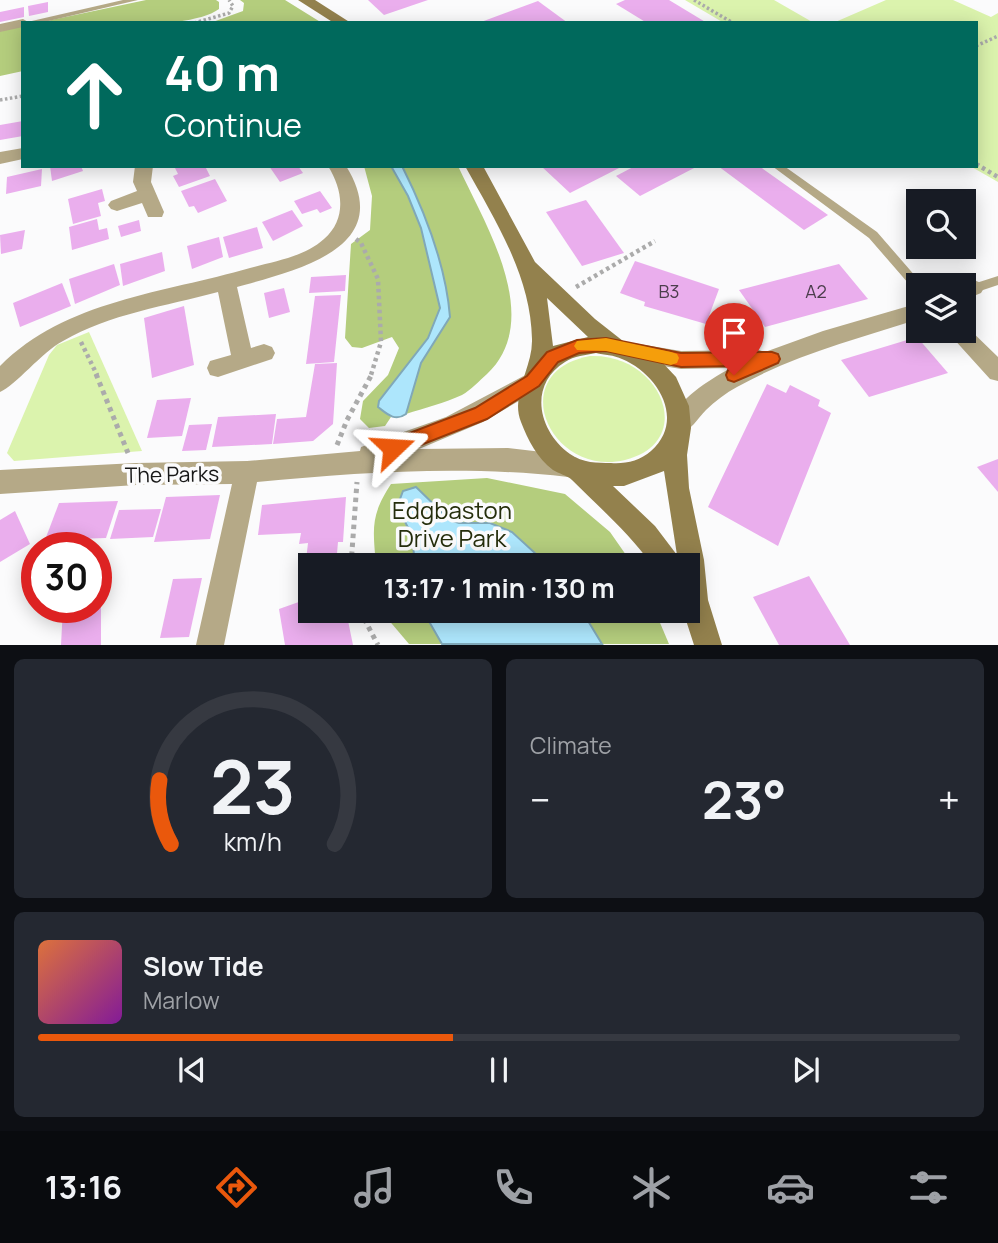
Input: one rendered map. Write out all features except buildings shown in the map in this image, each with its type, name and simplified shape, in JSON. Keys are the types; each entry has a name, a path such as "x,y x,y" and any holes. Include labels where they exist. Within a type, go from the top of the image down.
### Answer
{"main road":[{"path":"305,0 341,21"},
{"path":"475,168 528,266 543,328 528,411 534,432 548,450 573,468 646,534 659,553"},
{"path":"528,266 624,349 659,370 671,386 678,404 674,455 677,488 690,553"},
{"path":"536,375 553,357 577,346 596,344 624,349"},
{"path":"573,468 600,476 634,473 661,457 678,428"},
{"path":"700,622 708,645"}],"street":[{"path":"0,28 21,24"},
{"path":"0,158 21,153"},
{"path":"144,168 142,182 155,212"},
{"path":"0,382 40,345 73,325 305,260 329,246 343,231 351,201 349,187 338,168"},
{"path":"117,205 147,194"},
{"path":"226,284 243,359"},
{"path":"678,428 697,403 734,375 772,359 906,315"},
{"path":"970,343 998,372"},
{"path":"624,349 681,360 772,359"},
{"path":"218,368 264,353"},
{"name":"The Parks","path":"345,462 393,448 463,422 536,375"},
{"name":"The Parks","path":"0,482 136,474 247,472 345,462 508,459 573,468"},
{"path":"210,645 247,472"}],"lane":[{"path":"34,21 134,0"},
{"path":"780,168 873,235 906,273"},
{"path":"976,288 998,280"}],"path":[{"path":"201,21 229,13 233,6 229,0"},
{"path":"694,0 730,21"},
{"path":"978,45 998,36"},
{"path":"0,100 21,96"},
{"path":"978,165 998,177"},
{"path":"343,231 361,243 378,279 381,342 376,367 347,420 345,462 350,553"},
{"path":"561,297 655,241"},
{"path":"73,325 108,399 136,474"},
{"path":"366,623 378,645"}],"green space":[{"path":"146,0 219,2 219,9 183,21 46,21"},
{"path":"240,0 285,0 319,21 216,21 243,11 244,3"},
{"path":"685,0 774,0 811,21 721,21"},
{"path":"886,0 953,0 991,17 998,13 998,182 974,168 978,168 978,21 838,21"},
{"path":"21,26 21,71 0,76 0,31"},
{"path":"365,168 392,168 408,196 421,228 440,308 428,338 378,407 391,417 385,426 369,428 360,419 363,401 388,375 399,348 392,337 362,348 352,347 345,338 351,244 370,230 372,196"},
{"path":"403,168 459,168 482,215 504,271 510,299 511,326 504,352 472,388 442,403 406,414 421,363 450,317 434,247"},
{"path":"89,332 142,451 14,461 7,453 49,355 57,345"},
{"path":"590,356 615,359 636,368 652,383 662,400 665,418 660,436 647,450 625,460 598,461 576,454 558,439 547,421 543,401 548,382 563,366"},
{"path":"487,478 565,494 610,532 625,553 536,553 473,522 459,523 450,520 416,487 401,517 412,535 414,553 375,553 376,514 391,484"},
{"path":"391,623 430,623 442,644 409,644"},
{"path":"589,623 660,623 669,644 602,644"}],"water":[{"path":"392,168 403,168 419,202 439,259 450,317 421,363 406,414 398,417 391,416 378,407 379,401 428,338 440,308 421,228 408,196"},
{"path":"416,487 450,520 459,523 490,523 512,532 535,553 414,553 412,535 397,507 403,491"},
{"path":"430,623 589,623 602,644 442,644"}],"slow traffic":[{"path":"582,346 615,346 671,358"}],"route":[{"path":"393,448 481,413 533,381 540,369 553,357 577,346 615,346 633,352 681,360 772,359 734,375"}],"park label":[{"name":"Edgbaston Drive Park","path":"452,523"}]}
